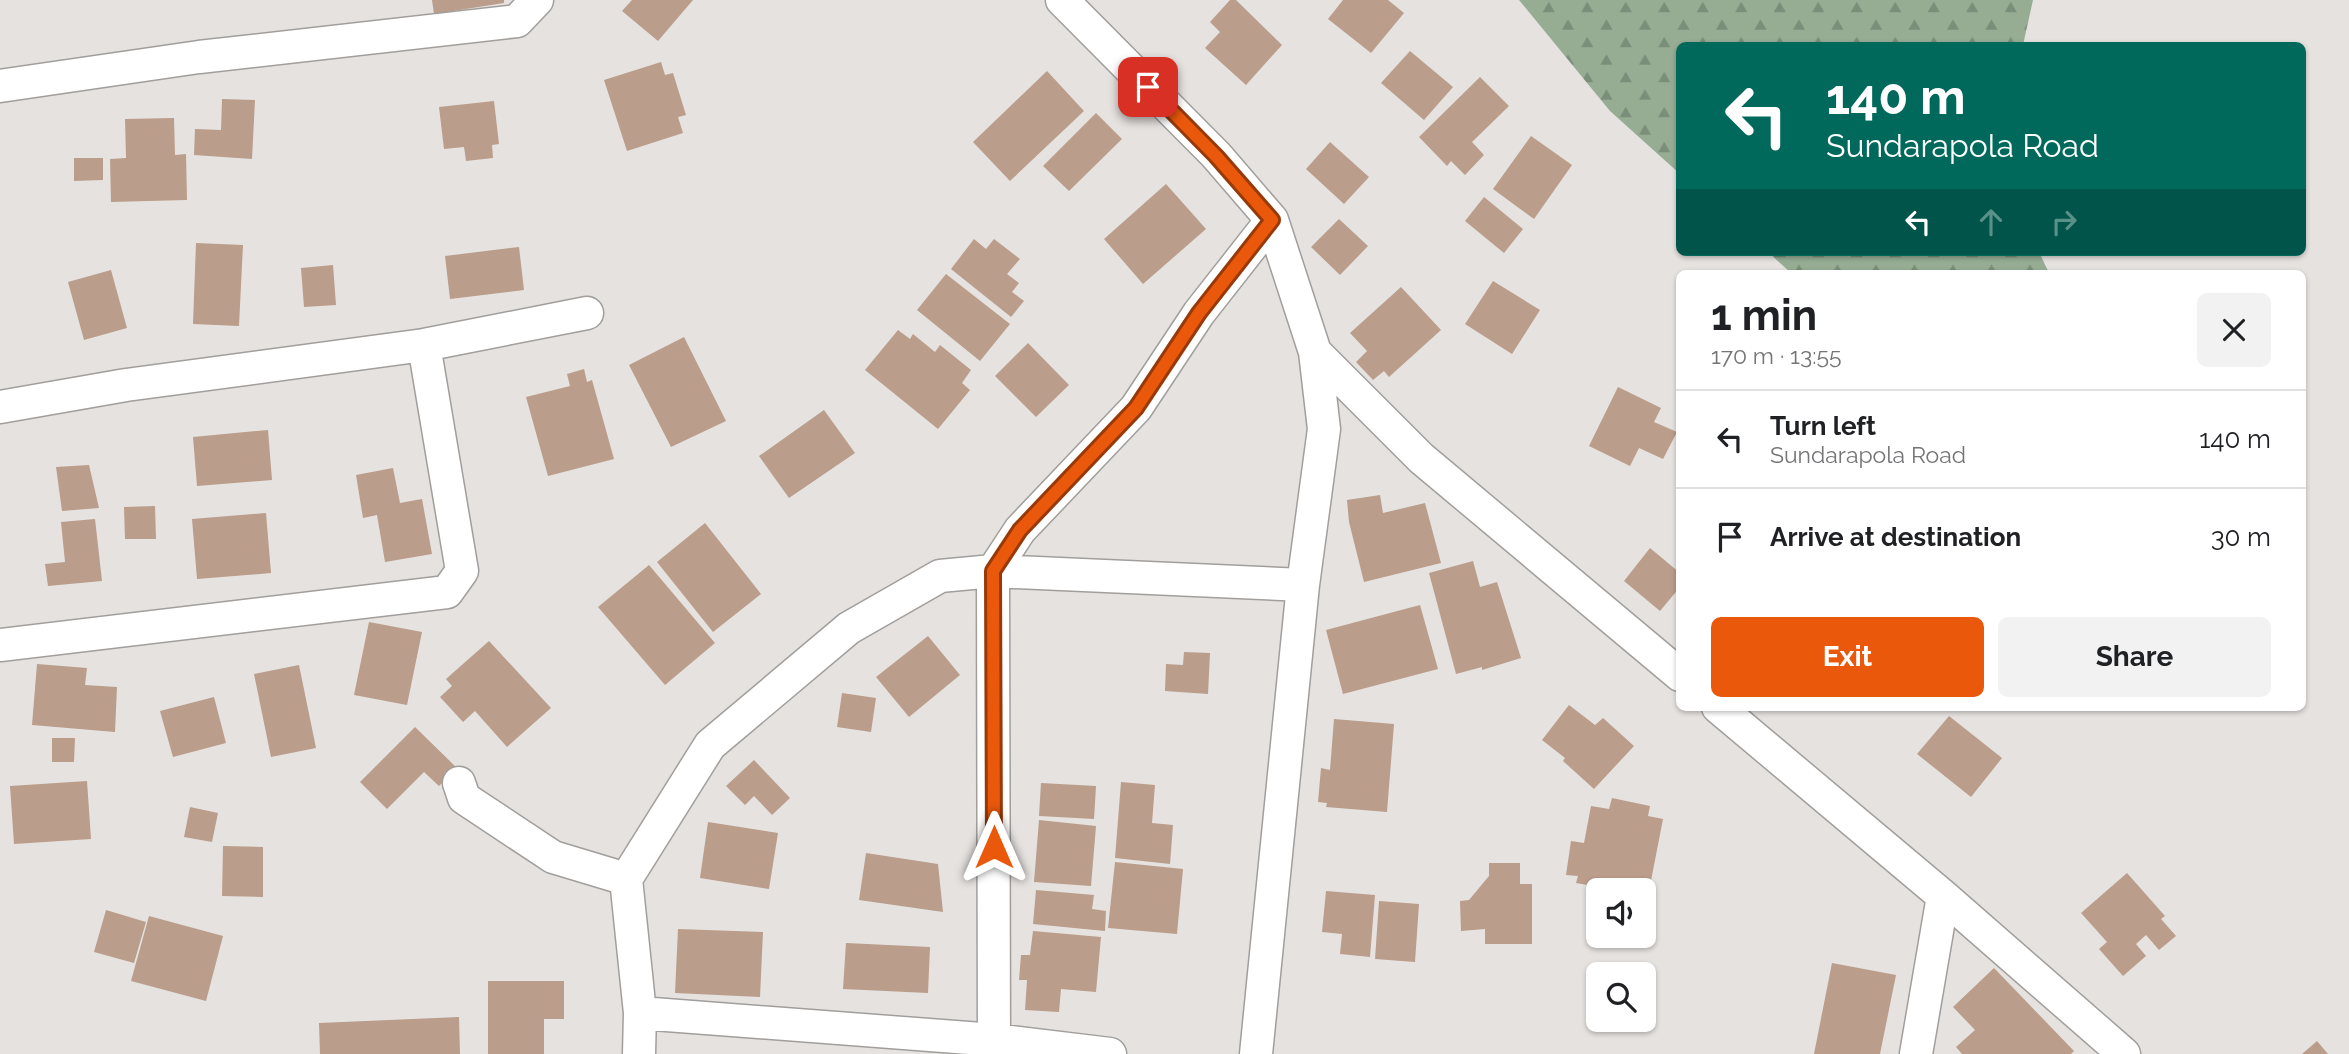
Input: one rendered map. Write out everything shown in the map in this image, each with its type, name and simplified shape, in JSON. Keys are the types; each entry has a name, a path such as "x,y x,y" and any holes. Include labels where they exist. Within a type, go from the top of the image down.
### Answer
{"street":[{"path":"0,86 199,57 517,21 537,0"},
{"path":"1062,0 1216,156 1272,220 1314,352 1324,429 1303,585 1256,1054"},
{"path":"994,1047 993,571 1020,530 1136,408 1199,313 1272,220"},
{"path":"0,407 126,385 424,345 587,313"},
{"path":"0,645 447,592 463,572 424,345"},
{"path":"1314,352 1421,458 1676,672"},
{"path":"639,1054 640,1013 626,879 710,745 849,628 940,576 993,571 1303,585"},
{"path":"1723,711 1943,896 2124,1054"},
{"path":"459,783 464,798 554,857 626,879"},
{"path":"1916,1054 1943,896"},
{"path":"640,1013 994,1047 1111,1054"}],"green space":[{"path":"1519,0 2033,0 2024,42 1676,42 1676,170 1610,111"},
{"path":"1772,256 2041,256 2048,270 1788,270"}],"building":[{"path":"432,0 504,0 504,3 434,14"},
{"path":"632,0 693,0 658,41 622,11"},
{"path":"1230,0 1236,0 1282,45 1246,85 1205,48 1220,32 1210,22"},
{"path":"1343,0 1388,0 1404,13 1371,53 1328,19"},
{"path":"1410,51 1453,87 1424,120 1381,83"},
{"path":"661,62 665,75 673,73 686,115 678,117 683,133 627,151 604,80"},
{"path":"1047,71 1084,111 1010,181 973,142"},
{"path":"1480,77 1509,106 1472,142 1484,155 1465,175 1451,161 1447,166 1419,137"},
{"path":"222,99 255,100 252,159 194,155 195,129 221,130"},
{"path":"494,101 499,144 492,145 493,158 466,161 464,147 444,149 439,107"},
{"path":"1096,113 1122,139 1069,191 1043,166"},
{"path":"174,118 175,155 186,154 187,200 111,202 110,159 126,158 125,119"},
{"path":"1531,136 1572,165 1534,219 1493,189"},
{"path":"1330,142 1369,177 1344,204 1306,169"},
{"path":"74,158 103,158 103,180 74,181"},
{"path":"1166,184 1206,229 1143,284 1104,239"},
{"path":"1484,197 1523,229 1504,253 1465,221"},
{"path":"1339,219 1368,246 1340,275 1311,247"},
{"path":"974,239 986,249 994,239 1020,259 1007,274 1019,283 1012,292 1024,301 1011,317 951,269"},
{"path":"196,243 243,245 239,326 193,324"},
{"path":"519,247 524,290 450,299 445,256"},
{"path":"333,265 336,305 304,307 301,268"},
{"path":"111,270 127,328 84,340 68,282"},
{"path":"946,274 1010,324 980,361 917,310"},
{"path":"1493,281 1540,310 1512,354 1465,324"},
{"path":"1401,287 1441,330 1389,377 1384,371 1373,380 1356,362 1367,351 1350,333"},
{"path":"898,330 910,339 913,334 935,352 940,345 971,370 962,383 970,390 938,429 865,370"},
{"path":"684,337 726,421 671,447 629,365"},
{"path":"1028,343 1069,385 1036,417 995,376"},
{"path":"584,369 587,382 592,380 614,459 548,476 526,397 570,386 567,374"},
{"path":"1618,387 1661,408 1654,422 1676,432 1663,459 1639,448 1630,466 1589,446"},
{"path":"824,410 855,453 789,498 759,456"},
{"path":"268,430 272,480 197,486 193,437"},
{"path":"89,465 99,508 62,511 56,467"},
{"path":"393,468 400,503 422,499 432,554 385,562 377,515 363,518 356,475"},
{"path":"1380,495 1383,513 1425,503 1441,563 1364,582 1349,522 1347,500"},
{"path":"155,506 156,539 125,539 124,507"},
{"path":"266,513 271,573 197,579 192,519"},
{"path":"95,519 102,581 48,586 45,564 65,562 61,522"},
{"path":"705,523 761,594 713,632 657,562"},
{"path":"1650,548 1676,570 1676,592 1660,611 1624,581"},
{"path":"1473,561 1480,587 1497,582 1521,658 1482,670 1482,667 1456,674 1429,573"},
{"path":"649,565 715,643 665,685 598,607"},
{"path":"1420,605 1438,669 1343,694 1326,630"},
{"path":"369,622 422,632 407,705 354,695"},
{"path":"928,636 960,675 909,717 876,677"},
{"path":"489,641 551,708 507,747 475,711 463,722 440,697 452,686 446,679"},
{"path":"1184,652 1210,653 1208,694 1165,691 1166,664 1183,665"},
{"path":"37,664 87,668 85,685 117,687 115,732 32,725"},
{"path":"299,665 316,748 271,757 254,674"},
{"path":"842,693 876,698 871,732 837,727"},
{"path":"214,697 226,743 173,757 160,711"},
{"path":"1569,705 1595,725 1603,718 1634,746 1594,789 1563,761 1565,758 1542,740"},
{"path":"1949,716 2002,758 1971,797 1917,754"},
{"path":"1334,719 1394,724 1387,812 1326,807 1327,803 1318,802 1321,768 1330,770"},
{"path":"415,727 457,768 439,786 424,772 387,809 360,782"},
{"path":"52,738 75,738 74,762 52,762"},
{"path":"754,760 790,798 772,815 754,796 745,805 726,786"},
{"path":"87,781 91,839 14,844 10,786"},
{"path":"1121,782 1155,785 1152,823 1173,825 1170,864 1115,858"},
{"path":"1041,783 1096,786 1094,819 1039,816"},
{"path":"1612,798 1650,806 1648,816 1663,819 1652,878 1586,878 1586,885 1576,883 1578,876 1566,875 1571,841 1584,843 1591,806 1609,809"},
{"path":"190,807 218,813 212,842 184,837"},
{"path":"1039,820 1096,826 1091,886 1034,882"},
{"path":"708,822 778,833 769,889 700,878"},
{"path":"223,846 263,847 263,897 222,896"},
{"path":"866,853 938,864 943,912 859,900"},
{"path":"1115,862 1183,869 1177,934 1108,928"},
{"path":"1489,863 1520,863 1520,884 1532,884 1532,944 1485,944 1485,929 1461,931 1460,901 1469,900 1489,876"},
{"path":"2127,873 2165,916 2161,919 2176,936 2159,950 2146,935 2136,944 2146,956 2123,976 2099,949 2107,942 2081,913"},
{"path":"1036,890 1094,895 1092,909 1106,911 1105,931 1033,924"},
{"path":"1326,891 1375,895 1370,957 1340,954 1342,934 1322,932"},
{"path":"1379,901 1419,904 1415,962 1375,959"},
{"path":"106,910 146,922 134,963 94,952"},
{"path":"149,916 223,936 206,1001 131,981"},
{"path":"678,929 763,932 760,997 675,993"},
{"path":"1033,931 1101,937 1096,992 1061,989 1059,1012 1025,1010 1027,980 1019,980 1021,955 1030,955"},
{"path":"846,943 930,947 928,993 843,989"},
{"path":"1832,963 1896,975 1880,1054 1814,1054"},
{"path":"1994,968 2074,1051 2071,1054 1962,1054 1956,1047 1975,1030 1953,1007"},
{"path":"488,981 564,981 564,1019 544,1019 544,1054 488,1054"},
{"path":"459,1017 460,1054 320,1054 319,1023"},
{"path":"2317,1041 2328,1054 2302,1054"}],"route":[{"path":"994,847 993,571 1020,530 1136,408 1199,313 1272,220 1216,156 1148,87"}]}
